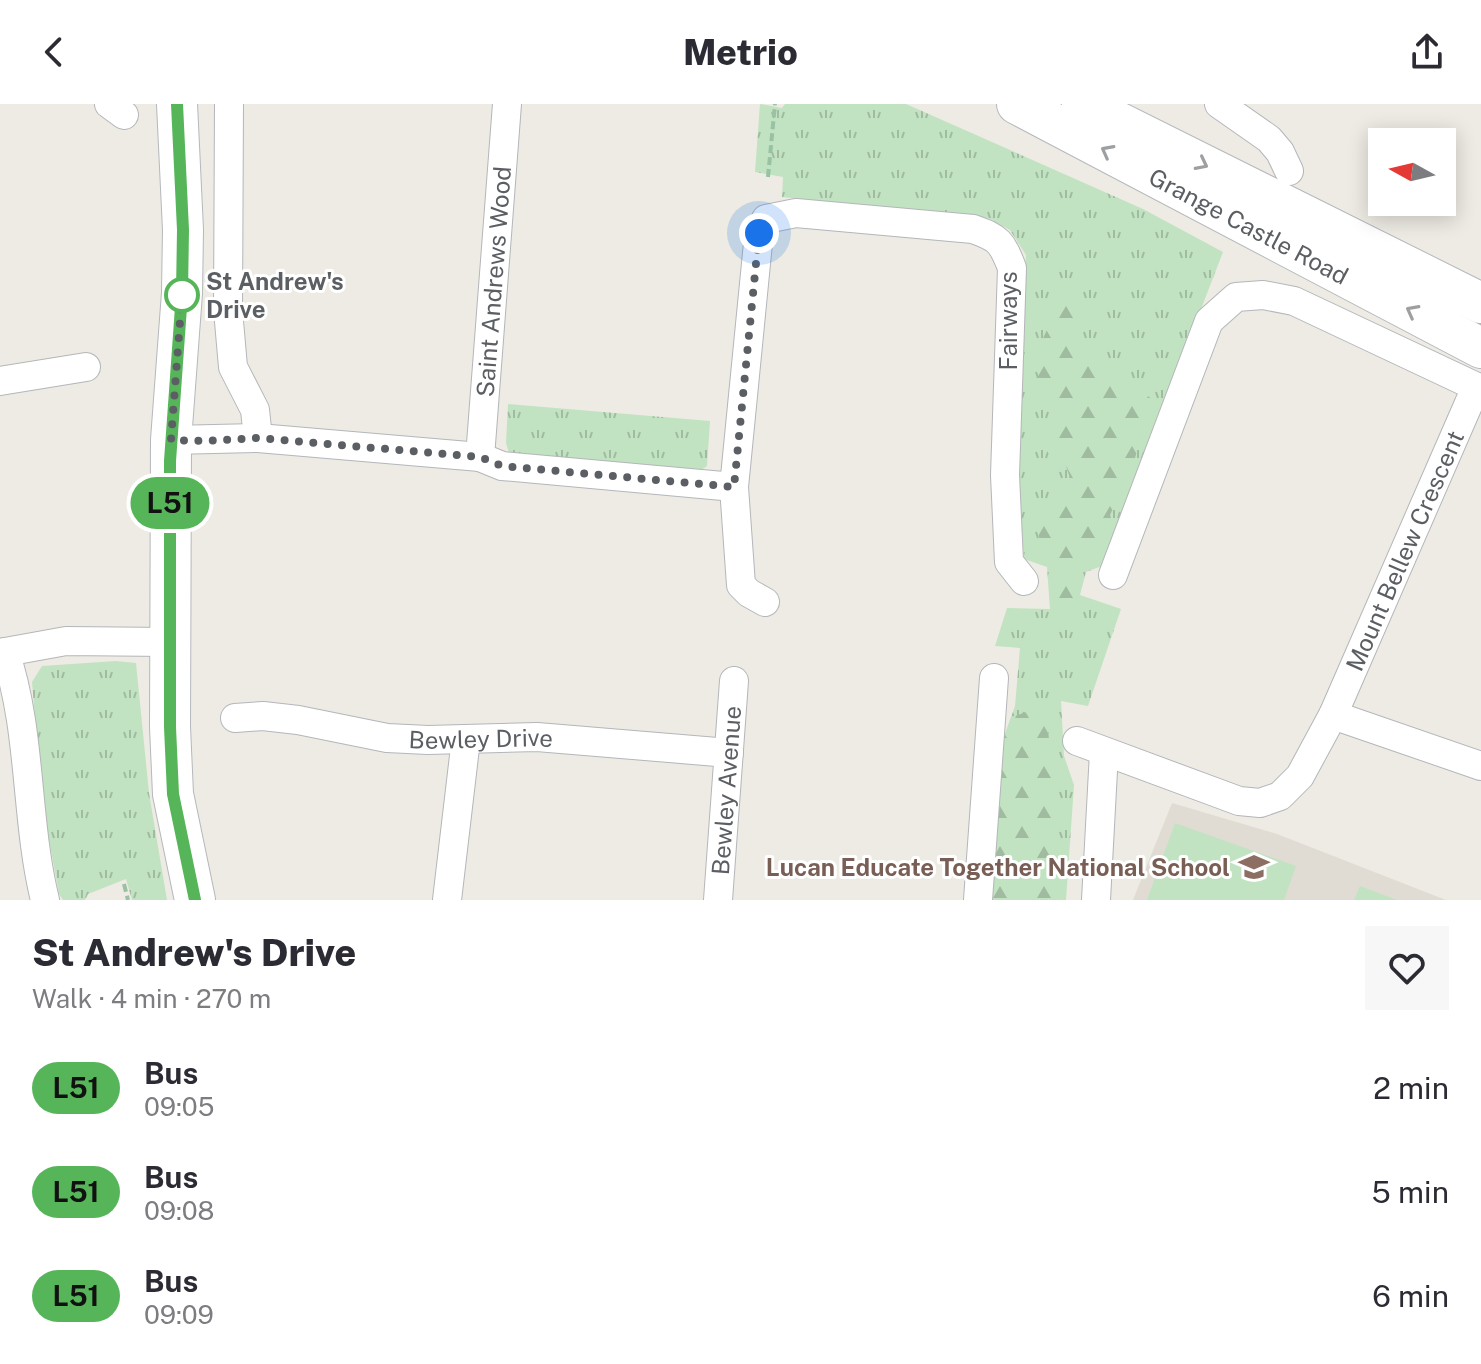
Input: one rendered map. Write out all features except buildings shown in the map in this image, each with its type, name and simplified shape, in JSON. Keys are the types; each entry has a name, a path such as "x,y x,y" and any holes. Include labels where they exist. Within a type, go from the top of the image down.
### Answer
{"street":[{"path":"177,104 183,230 171,440 168,642 173,794 195,900"},
{"path":"229,104 228,310 233,367 255,410 258,438"},
{"name":"Saint Andrews Wood","path":"480,457 507,104"},
{"name":"Grange Castle Road","path":"1017,104 1481,348"},
{"name":"Grange Castle Road","path":"1082,104 1481,303"},
{"path":"1219,104 1269,139 1280,152 1289,171"},
{"path":"131,108 161,162 182,282"},
{"name":"Fairways","path":"734,487 759,233 766,219 796,213 973,229 992,235 1003,244 1012,268 1005,475 1009,562 1024,581"},
{"name":"Mount Bellew Crescent","path":"1104,752 1239,801 1260,803 1280,796 1300,776 1333,715 1479,388 1294,301 1263,295 1236,297 1209,321 1113,575"},
{"path":"0,381 86,367"},
{"path":"171,440 258,438 480,457 502,466 734,487 741,585 765,602"},
{"path":"45,900 31,813 17,686 2,653 66,641 168,642"},
{"path":"978,900 994,678"},
{"name":"Bewley Avenue","path":"718,900 734,681"},
{"path":"1333,715 1481,766"},
{"name":"Bewley Drive","path":"235,718 288,718 379,738 537,737 729,753"},
{"path":"447,900 466,739"},
{"path":"1077,741 1104,752 1096,900"}],"path":[{"path":"768,177 775,104"},
{"path":"124,884 128,900"}],"shaded area":[{"name":"Lucan Educate Together National School","path":"1172,803 1277,834 1446,900 1133,900"}],"green space":[{"path":"760,104 782,108 785,104 906,104 1143,209 1223,252 1102,566 1086,572 1080,595 1121,609 1088,706 1061,701 1064,756 1074,785 1066,900 984,900 996,760 1015,706 1020,648 995,646 1007,608 1050,609 1047,567 1024,559 1017,462 1026,255 1010,230 988,218 782,197 783,177 755,172"},
{"path":"1061,300 1085,316 1075,331 1108,377 1126,381 1152,399 1135,458 1093,554 1077,565 1073,612 1058,606 1054,556 1040,541 1036,524 1060,505 1071,481 1064,460 1048,453 1045,436 1060,420 1039,398 1037,351"},
{"path":"508,404 710,421 707,466 698,472 509,453 506,443"},
{"path":"116,661 136,663 149,793 167,900 132,900 126,879 88,894 85,900 63,900 59,894 42,801 32,682 42,666"},
{"path":"1045,706 1051,756 1059,787 1054,900 984,900 996,760 1011,717"},
{"path":"1175,823 1296,866 1284,900 1147,900"},
{"path":"1360,886 1397,900 1354,900"}],"bus line":[{"name":"L51","path":"177,104 183,230 182,293 170,461 168,642 173,794 195,900"}],"place":[{"name":"St Andrew's Drive","path":"182,295"},
{"name":"Lucan Educate Together National School","path":"1254,867"}],"route":[{"path":"182,295 171,440 258,438 480,457 502,466 734,487 759,233"}]}
